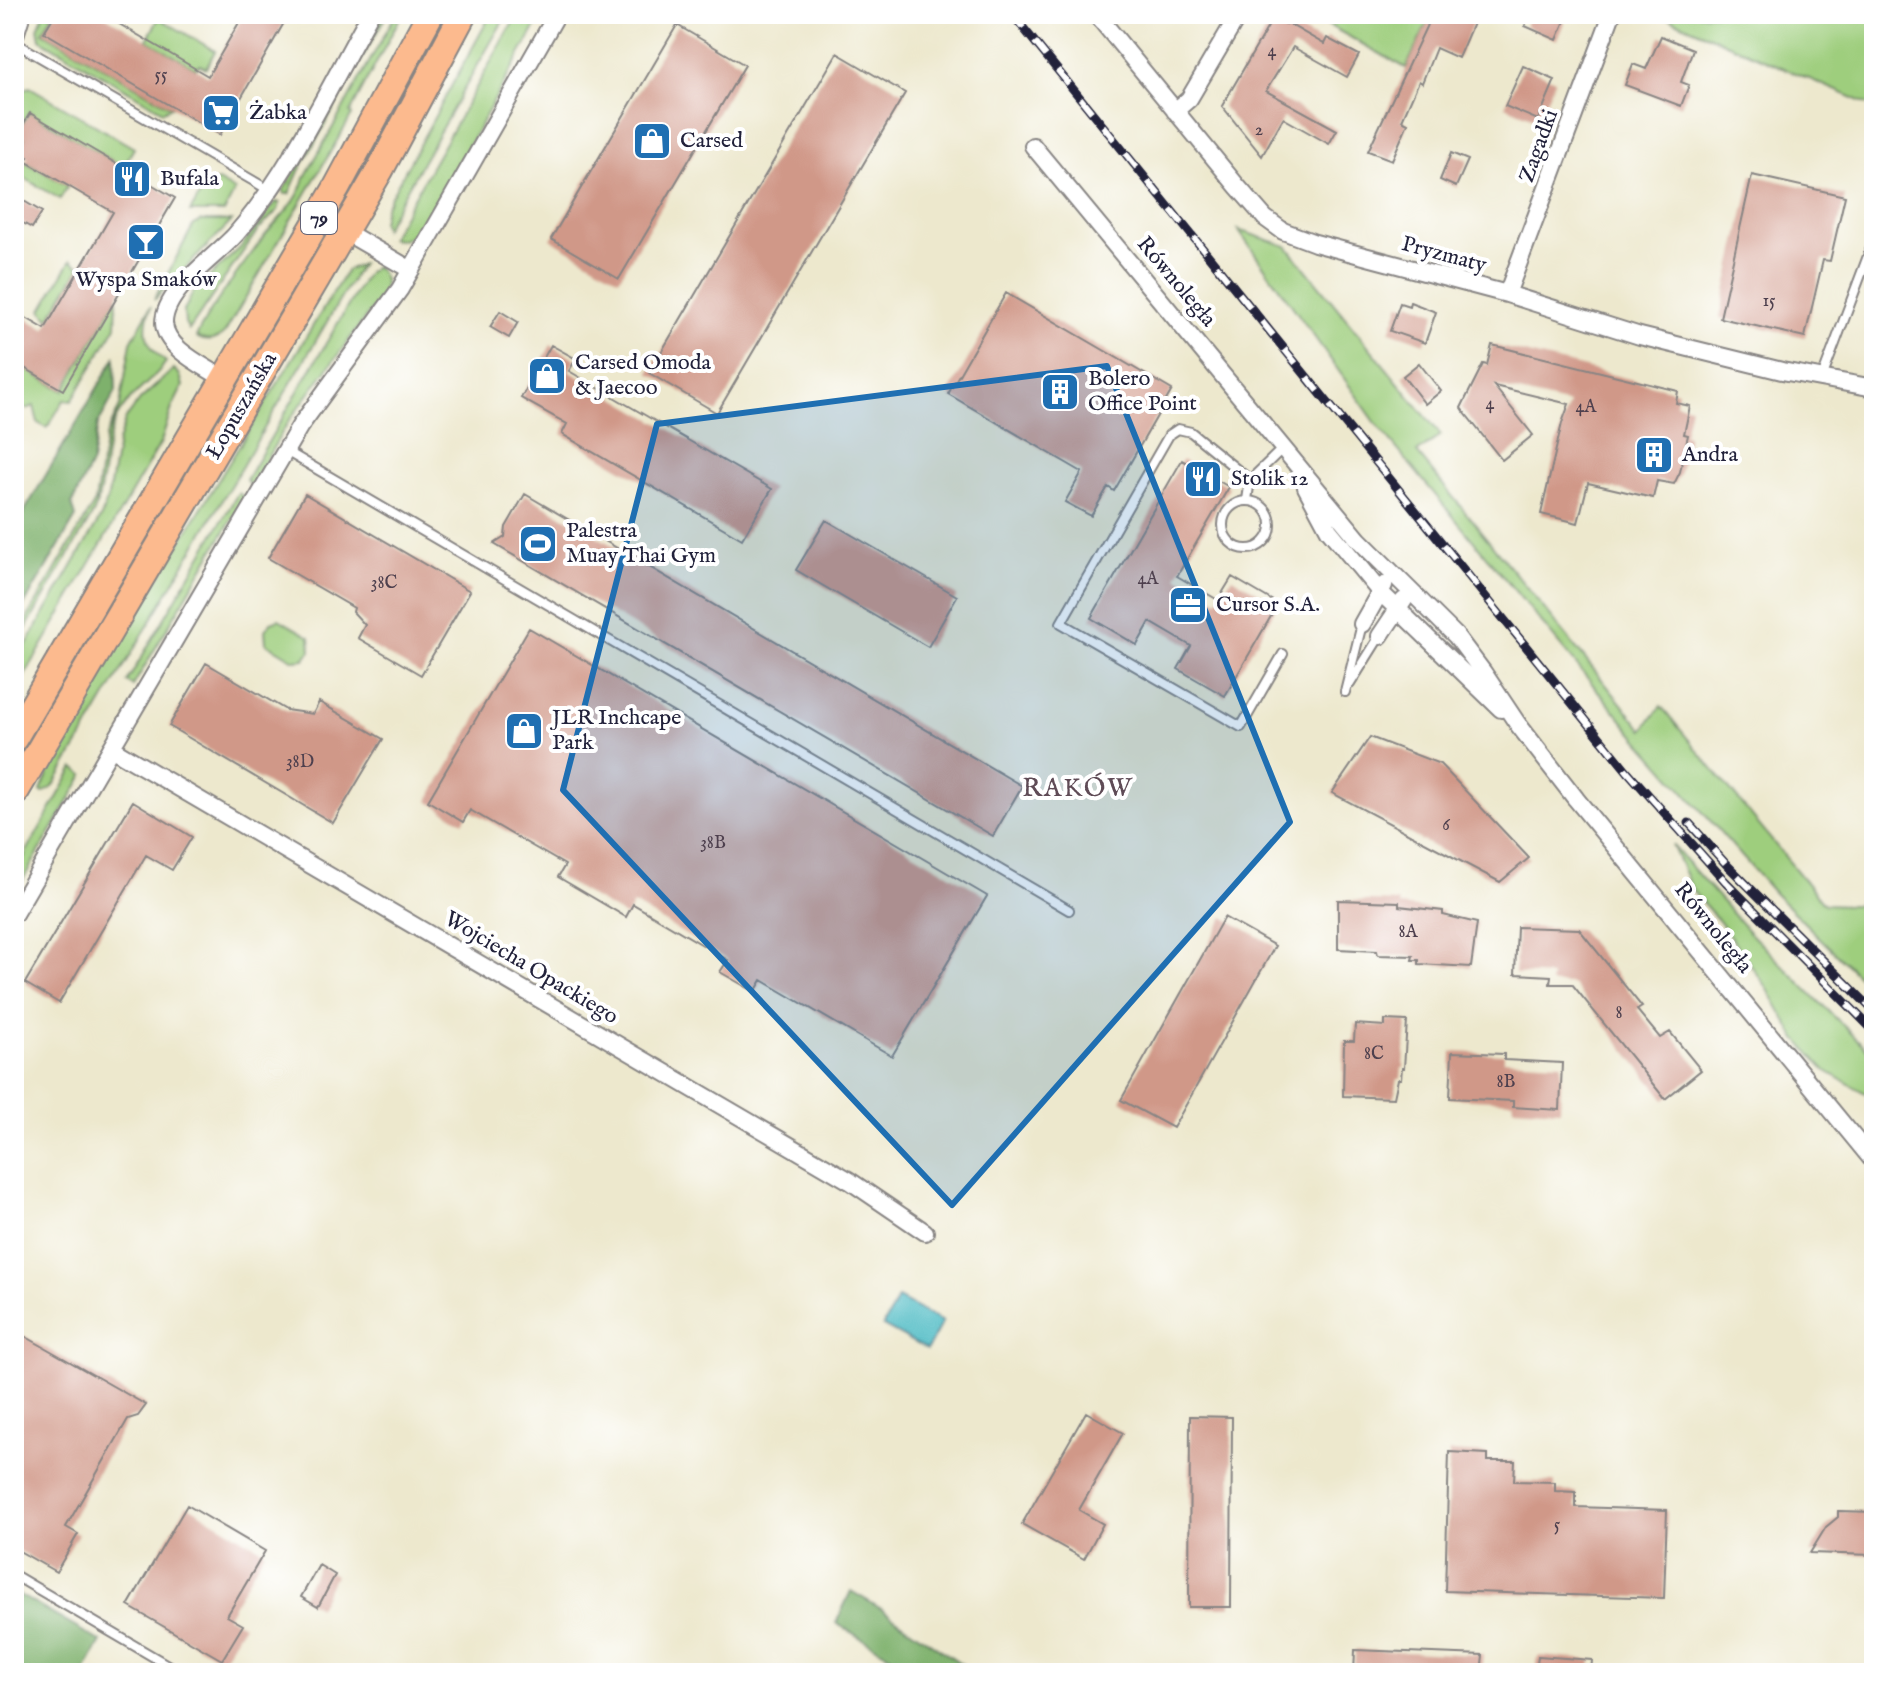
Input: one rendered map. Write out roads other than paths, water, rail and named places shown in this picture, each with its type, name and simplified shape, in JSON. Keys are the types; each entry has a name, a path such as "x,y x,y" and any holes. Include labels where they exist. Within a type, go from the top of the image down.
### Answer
{"main road":[{"name":"Łopuszańska","path":"14,738 336,189 430,14"},
{"name":"Łopuszańska","path":"14,794 344,231 463,14"}],"street":[{"path":"224,379 172,343 166,332 165,315 176,293 233,238 270,190 370,14"},
{"path":"14,914 300,426 411,270 557,14"},
{"name":"Pryzmaty","path":"1096,14 1265,218 1283,231 1329,247 1507,294 1640,336 1821,379 1874,388"},
{"path":"1175,111 1189,99 1239,14"},
{"name":"Zagadki","path":"1507,294 1612,14"},
{"name":"Równoległa","path":"1033,146 1359,540 1456,636 1517,723 1874,1162"},
{"path":"344,231 411,270"},
{"name":"Równoległa","path":"1284,448 1329,530 1380,592 1517,723"},
{"path":"1362,624 1391,574"},
{"path":"1380,636 1409,591"},
{"name":"Wojciecha Opackiego","path":"111,748 850,1181 925,1232"}],"lane":[{"path":"26,14 15,46 270,190"},
{"path":"1821,379 1874,240"},
{"path":"1250,480 1191,432 1178,429 1169,435 1061,623 1241,727 1283,654"},
{"path":"1247,500 1250,480 1284,448"},
{"path":"286,451 1069,910"},
{"path":"1247,500 1262,506 1271,519 1265,542 1251,549 1230,542 1223,528 1232,506 1247,500"},
{"path":"1362,624 1345,692 1380,636"},
{"path":"14,1575 181,1673"}],"water":[{"path":"898,1298 942,1322 927,1350 883,1326"}],"railway":[{"path":"1012,14 1628,772 1726,882 1874,1031"},
{"path":"1689,823 1874,1011"}],"place":[{"name":"Żabka","path":"221,113"},
{"name":"Carsed","path":"652,141"},
{"name":"Bufala","path":"132,179"},
{"name":"Wyspa Smaków","path":"146,242"},
{"name":"Carsed Omoda & Jaecoo","path":"547,376"},
{"name":"Bolero Office Point","path":"1060,392"},
{"name":"Andra","path":"1654,455"},
{"name":"Stolik 12","path":"1203,479"},
{"name":"Palestra Muay Thai Gym","path":"538,544"},
{"name":"Cursor S.A.","path":"1188,605"},
{"name":"JLR Inchcape Park","path":"524,731"}],"district":[{"name":"RAKÓW","path":"1078,788"}]}
